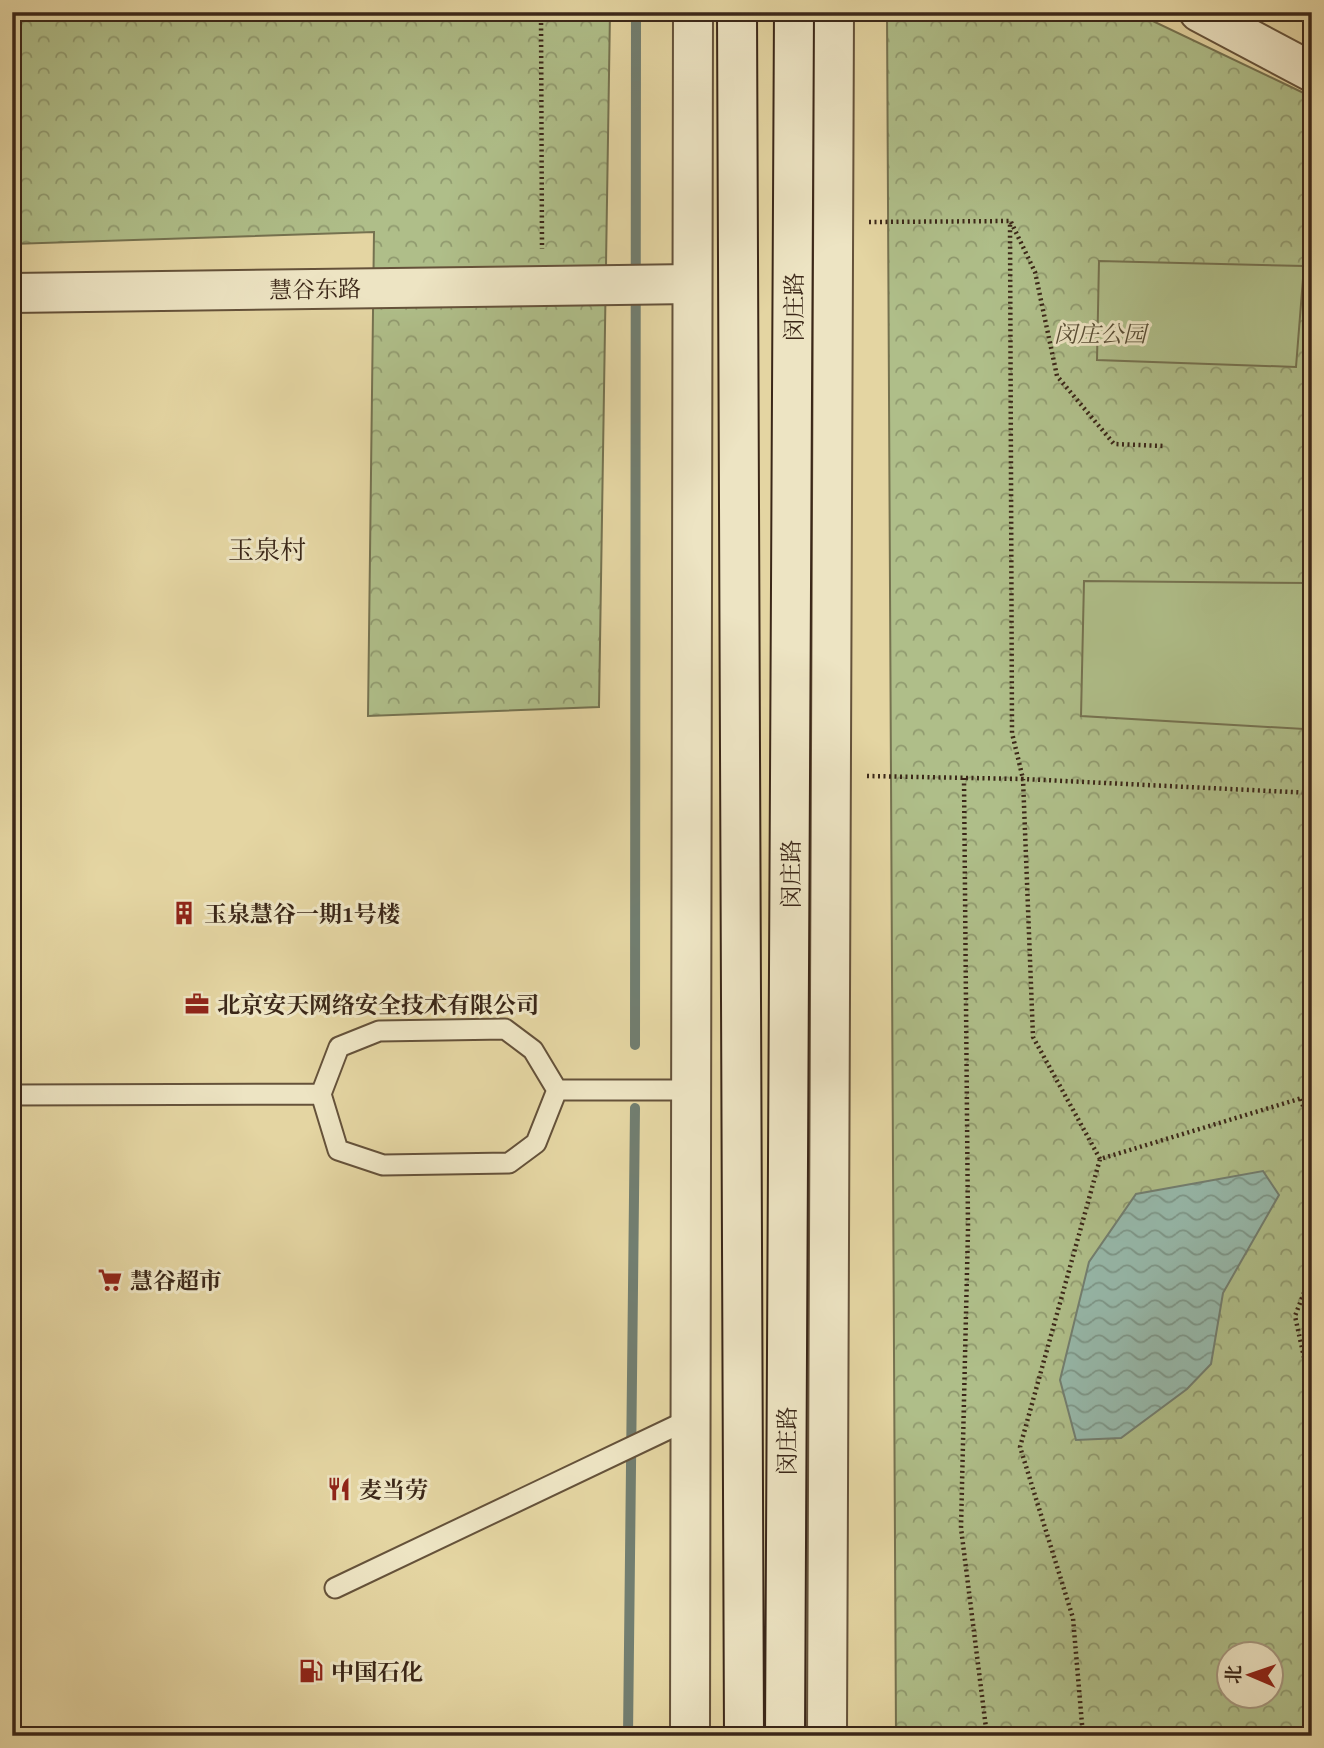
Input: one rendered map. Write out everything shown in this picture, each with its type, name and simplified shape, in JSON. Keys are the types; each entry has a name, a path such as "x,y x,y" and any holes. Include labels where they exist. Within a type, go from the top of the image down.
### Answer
{"street":[{"path":"690,1736 693,12"},
{"name":"闵庄路","path":"737,12 744,1736"},
{"name":"闵庄路","path":"785,1736 794,12"},
{"name":"闵庄路","path":"827,1736 834,12"},
{"path":"1199,12 1312,72"},
{"name":"慧谷东路","path":"12,293 692,284"}],"lane":[{"path":"505,1029 533,1050 556,1090 536,1143 509,1163 383,1165 338,1150 321,1094 339,1046 379,1031 505,1029"},
{"path":"556,1090 691,1090"},
{"path":"12,1095 321,1094"},
{"path":"335,1588 690,1419"}],"path":[{"path":"541,12 542,286"},
{"path":"833,222 1010,221"},
{"path":"1010,221 1035,272 1057,376 1114,444 1164,446"},
{"path":"1010,221 1012,733 1023,779 1033,1037 1100,1159 1020,1447 1073,1618 1083,1736"},
{"path":"831,776 1023,779 1312,793"},
{"path":"964,778 968,1229 961,1528 987,1736"},
{"path":"1100,1159 1312,1095"},
{"path":"1301,1098 1312,1137"},
{"path":"1312,1272 1295,1316 1312,1394"}],"green space":[{"path":"12,12 610,12 599,707 368,716 374,232 12,244"},
{"name":"闵庄公园","path":"887,12 1134,12 1312,97 1312,1736 896,1736"},
{"path":"1099,261 1304,266 1296,367 1097,360"},
{"path":"1084,581 1311,583 1304,729 1081,716"}],"water":[{"path":"1263,1171 1279,1195 1223,1293 1211,1364 1187,1389 1121,1438 1076,1440 1060,1380 1089,1262 1136,1194"}],"waterway":[{"path":"635,1045 636,12"},
{"path":"628,1736 635,1108"}],"place":[{"name":"玉泉慧谷一期1号楼","path":"184,913"},
{"name":"北京安天网络安全技术有限公司","path":"197,1004"},
{"name":"慧谷超市","path":"110,1280"},
{"name":"麦当劳","path":"339,1489"},
{"name":"中国石化","path":"311,1671"}],"district":[{"name":"玉泉村","path":"267,549"}]}
